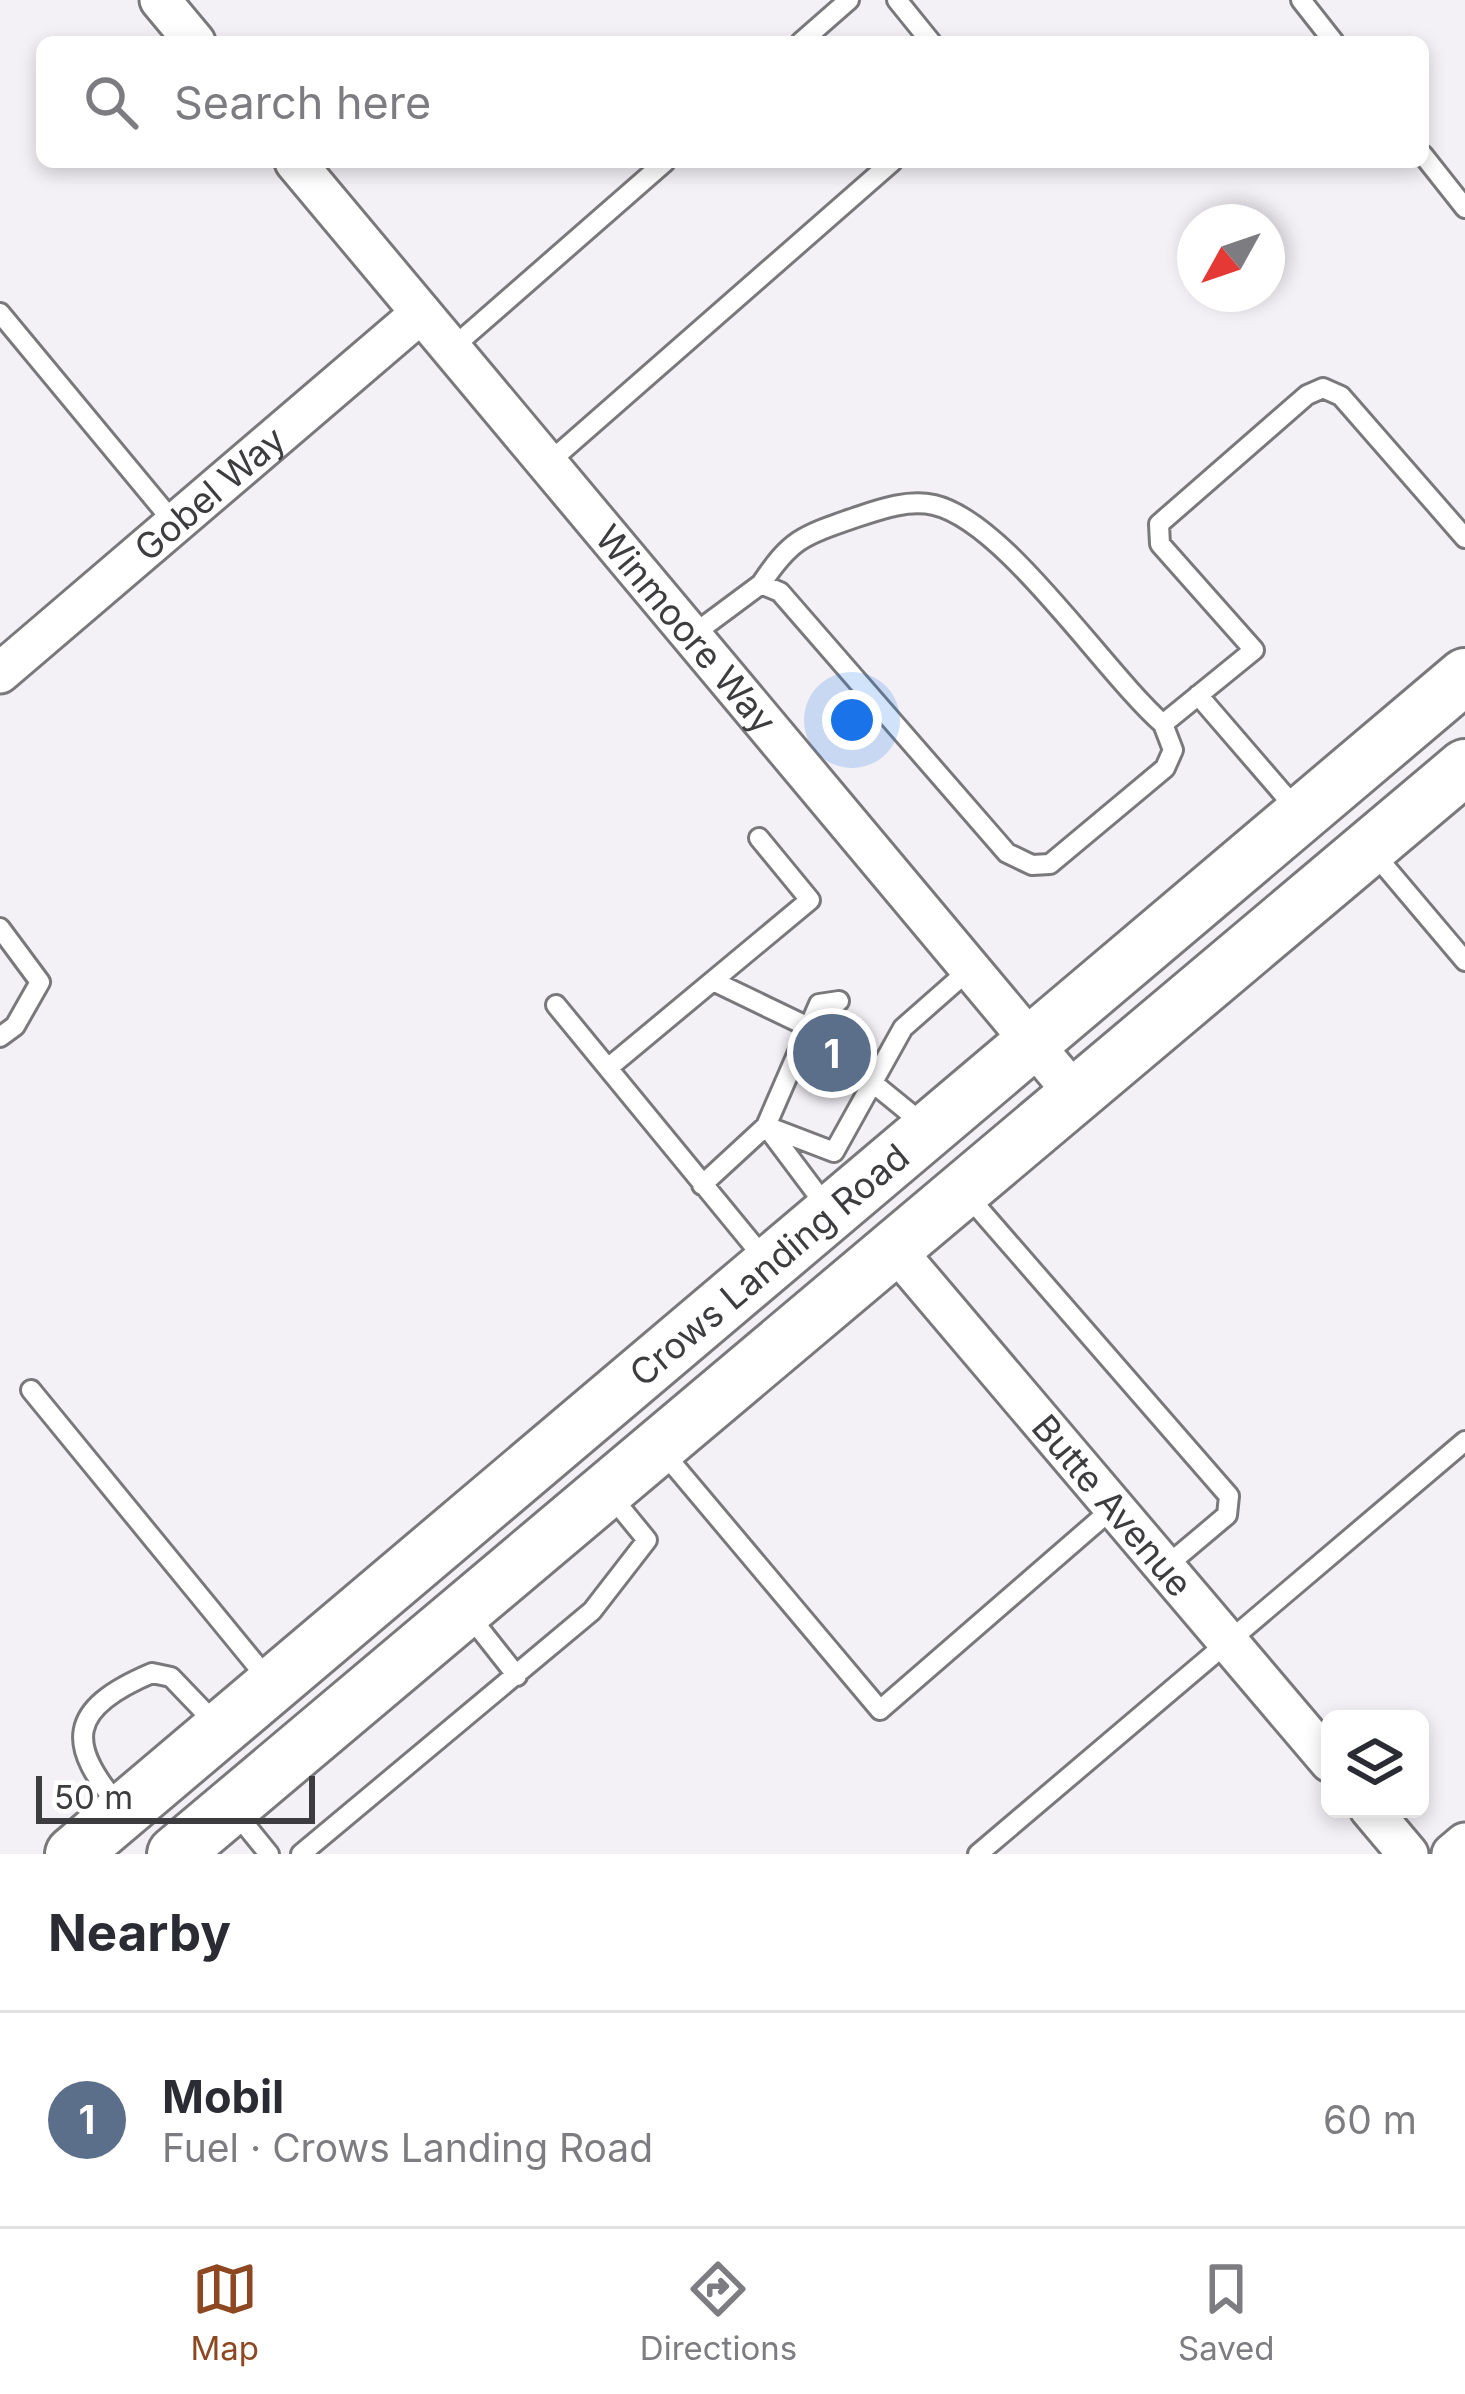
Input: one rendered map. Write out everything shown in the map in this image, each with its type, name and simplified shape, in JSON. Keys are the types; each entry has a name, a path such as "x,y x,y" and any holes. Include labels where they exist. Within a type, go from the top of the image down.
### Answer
{"main road":[{"name":"Crows Landing Road","path":"73,1854 1465,676"},
{"name":"Crows Landing Road","path":"175,1854 1465,767"},
{"path":"401,1666 445,1597 529,1519 551,1486 551,1451"}],"street":[{"path":"160,0 190,36"},
{"name":"Winmoore Way","path":"300,168 1075,1094"},
{"name":"Gobel Way","path":"0,674 421,313"},
{"name":"Butte Avenue","path":"892,1247 1321,1751"},
{"path":"1378,1818 1408,1854"},
{"path":"1452,1854 1465,1843"}],"lane":[{"path":"808,36 849,0"},
{"path":"896,0 926,36"},
{"path":"1301,0 1329,36"},
{"path":"1429,162 1465,208"},
{"path":"451,349 658,168"},
{"path":"548,464 885,168"},
{"path":"0,313 175,524"},
{"path":"1163,724 1253,650 1160,544 1160,524 1307,395 1323,388 1341,396 1465,538"},
{"path":"692,636 761,584 787,545 890,506 932,504 969,520 1005,552 1128,693 1163,724 1173,750 1165,768 1050,864 1032,865 1007,853 780,592 761,584"},
{"path":"1198,695 1301,815"},
{"path":"608,1068 810,900 759,838"},
{"path":"1368,847 1465,962"},
{"path":"0,928 40,982 15,1025 0,1037"},
{"path":"766,1126 834,1152 856,1101 873,1083 878,1059 896,1025 970,969"},
{"path":"715,982 817,1032"},
{"path":"702,1185 766,1126 817,1032 819,1004 839,1001"},
{"path":"556,1005 771,1266"},
{"path":"873,1083 931,1130"},
{"path":"766,1126 832,1214"},
{"path":"962,1189 1228,1496 1227,1515 1165,1568"},
{"path":"31,1390 273,1685"},
{"path":"978,1854 1465,1441"},
{"path":"659,1448 880,1710 1114,1508"},
{"path":"302,1854 592,1611 646,1540 608,1492"},
{"path":"466,1612 517,1676"},
{"path":"124,1811 87,1767 80,1747 80,1732 106,1700 152,1673 171,1677 220,1729"},
{"path":"232,1808 268,1854"}],"place":[{"name":"Mobil","path":"832,1053"}]}
